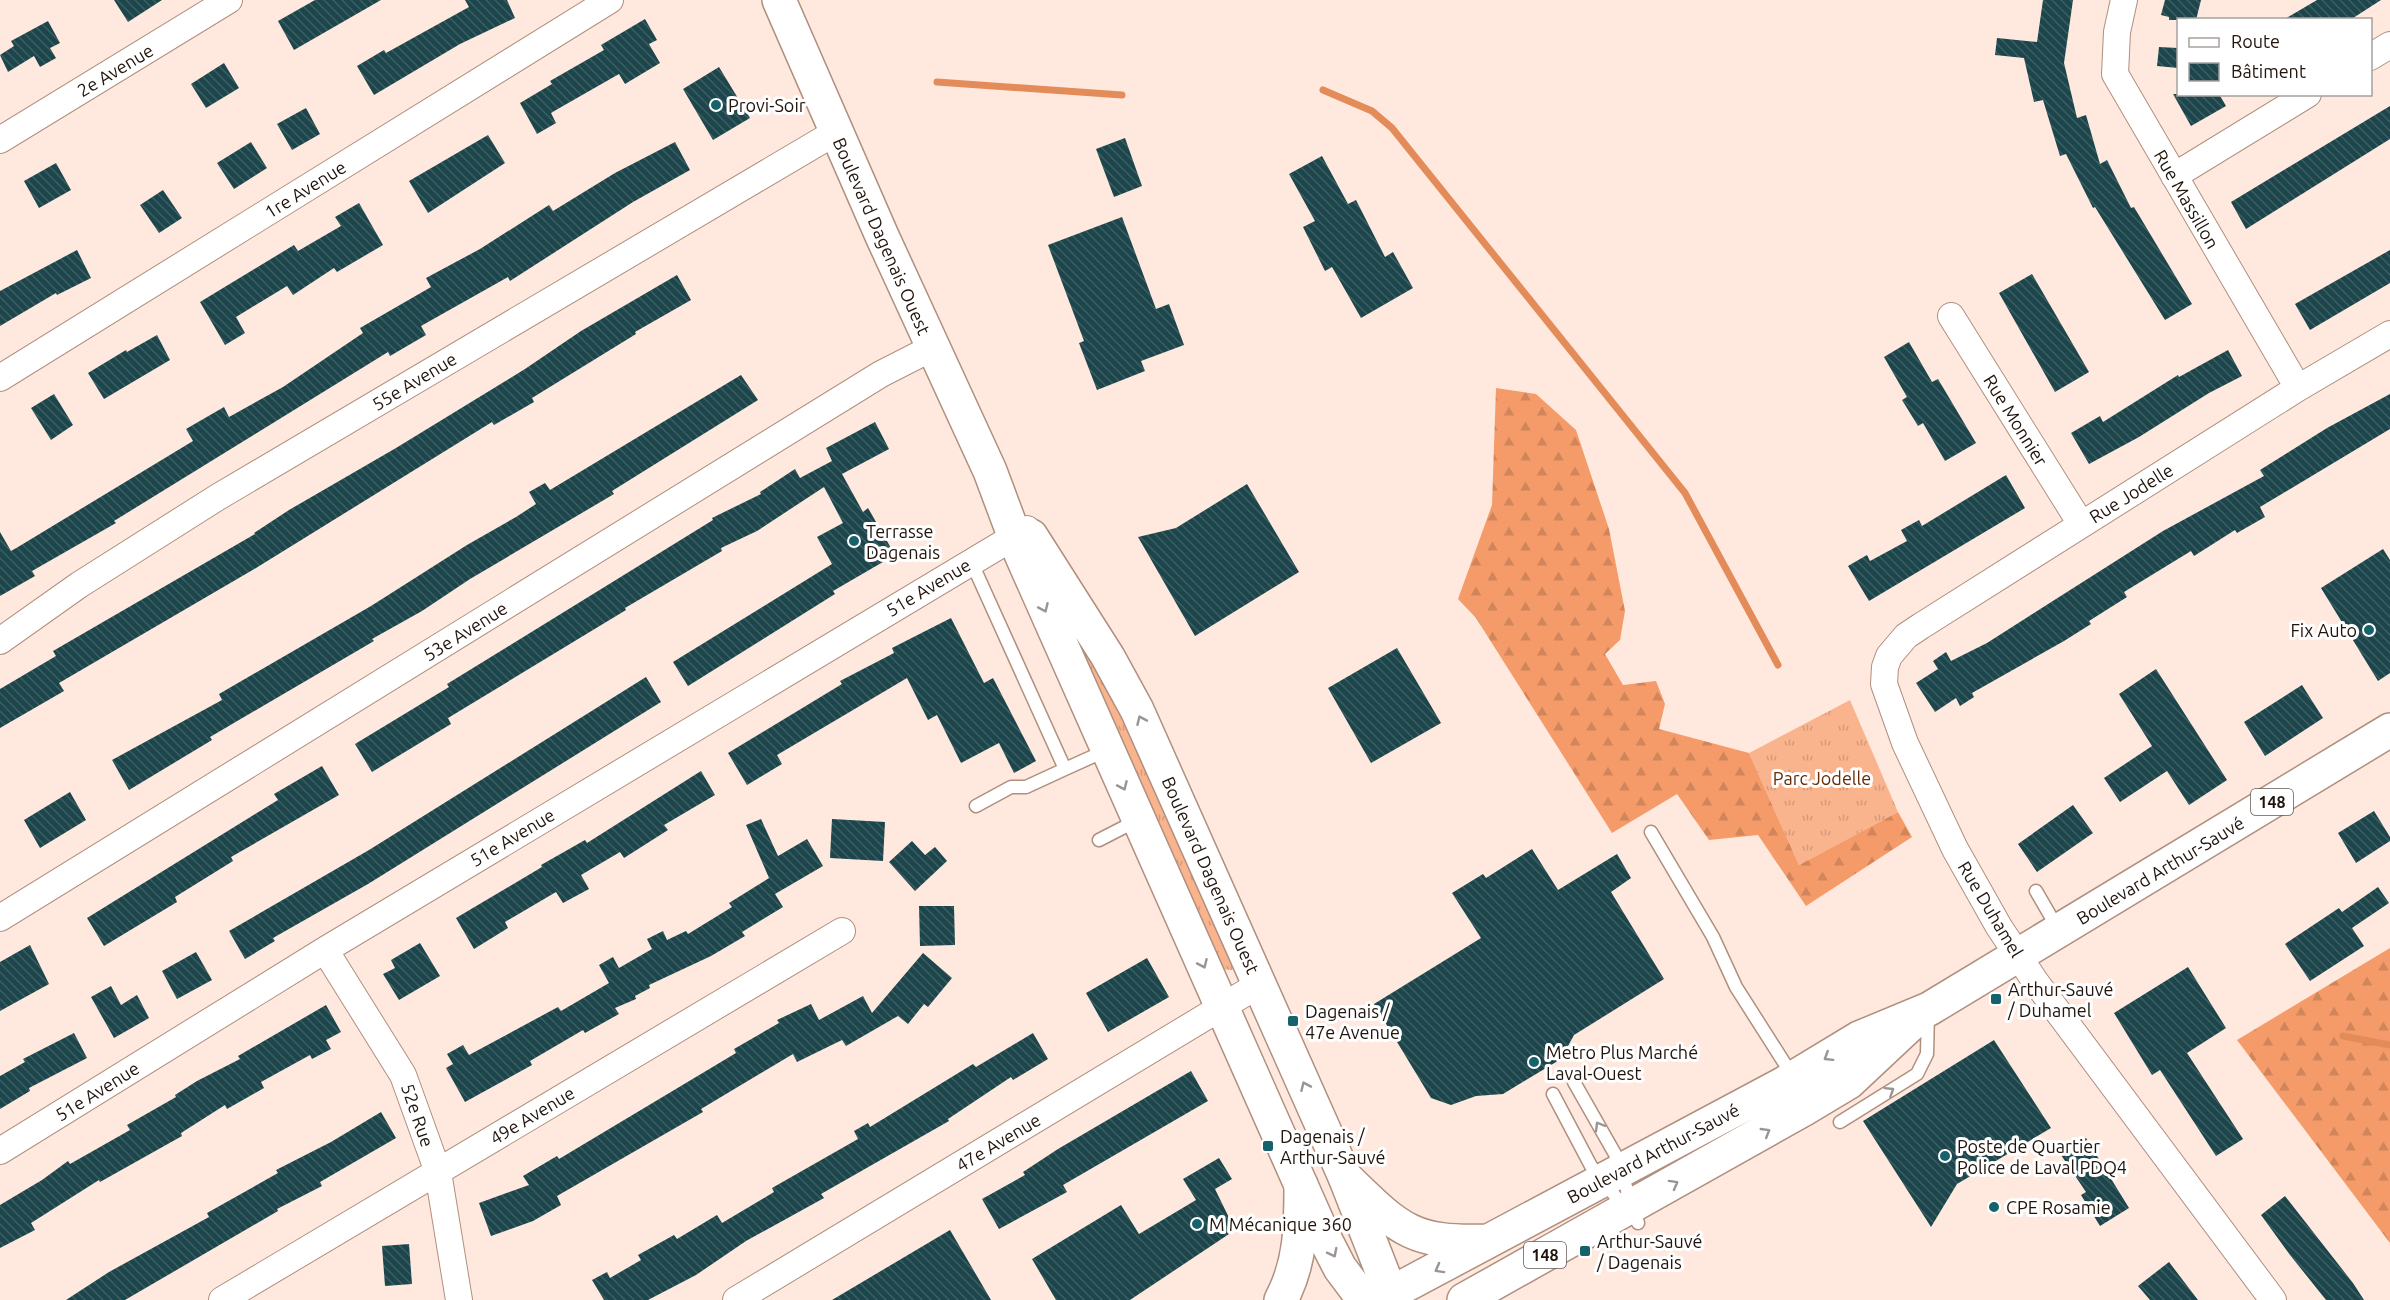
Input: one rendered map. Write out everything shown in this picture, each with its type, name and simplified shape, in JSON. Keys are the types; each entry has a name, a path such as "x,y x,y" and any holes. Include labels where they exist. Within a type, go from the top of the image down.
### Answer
{"main road":[{"name":"Boulevard Dagenais Ouest","path":"779,0 932,348 1020,533 1107,750 1301,1185 1340,1268 1380,1299"},
{"name":"Boulevard Dagenais Ouest","path":"1020,533 1120,678 1260,984 1345,1177 1382,1270 1380,1299"},
{"name":"Boulevard Arthur-Sauvé","path":"1380,1299 1611,1175 1849,1082 1929,1009 2390,730"},
{"name":"Boulevard Arthur-Sauvé","path":"1464,1300 1744,1145 1816,1093"},
{"path":"1345,1177 1393,1222 1417,1235 1448,1242 1489,1241"},
{"path":"1281,1300 1293,1273 1299,1249 1301,1185"}],"street":[{"name":"2e Avenue","path":"0,140 230,0"},
{"name":"1re Avenue","path":"0,378 610,0"},
{"name":"Rue Massillon","path":"2124,0 2117,32 2115,74 2298,388"},
{"path":"2372,56 2390,45"},
{"path":"2174,176 2305,96"},
{"name":"55e Avenue","path":"0,641 79,585 218,497 836,132"},
{"name":"Rue Monnier","path":"1951,316 2081,524"},
{"name":"Rue Jodelle","path":"1885,666 1889,656 1906,636 2298,388 2390,334"},
{"name":"53e Avenue","path":"0,918 871,381 932,348"},
{"name":"51e Avenue","path":"0,1151 325,950 1020,533"},
{"name":"Rue Duhamel","path":"1885,666 1886,696 1932,801 1975,885 2017,955 2273,1300"},
{"name":"49e Avenue","path":"222,1300 842,931"},
{"name":"52e Rue","path":"325,950 403,1075 438,1172 459,1300"},
{"name":"47e Avenue","path":"736,1300 1260,984"}],"lane":[{"path":"971,561 1065,770"},
{"path":"976,806 1011,787 1026,787 1107,750"},
{"path":"1099,840 1138,819"},
{"path":"1652,832 1713,937 1736,987 1785,1064 1816,1093"},
{"path":"2036,891 2059,932"},
{"path":"1574,1082 1615,1154 1611,1175 1629,1208"},
{"path":"1553,1094 1591,1166 1611,1175 1629,1208"}],"green space":[{"path":"1496,388 1536,394 1576,430 1609,529 1625,611 1620,640 1605,654 1623,685 1656,681 1665,704 1659,729 1749,753 1799,865 1898,812 1912,837 1806,906 1758,835 1709,840 1677,794 1612,833 1476,618 1458,599 1492,505"},
{"path":"1055,595 1129,716 1236,966 1232,970 1220,969"},
{"name":"Parc Jodelle","path":"1850,700 1898,812 1799,865 1749,753"},
{"path":"2390,948 2390,1243 2237,1040"}],"building":[{"path":"114,0 162,0 128,22"},
{"path":"315,0 381,0 294,50 278,21"},
{"path":"465,0 507,0 515,18 460,44 374,95 357,66 384,50 386,53 469,7"},
{"path":"2043,0 2073,0 2064,63 2077,118 2086,115 2100,164 2107,160 2131,208 2134,207 2192,304 2165,320 2095,207 2093,208 2066,154 2060,156 2043,100 2034,102 2024,58 1995,55 1997,38 2037,42"},
{"path":"2165,0 2201,0 2196,18 2169,20 2169,17 2161,15"},
{"path":"2317,0 2381,0 2353,18 2286,18"},
{"path":"645,19 657,40 649,44 660,63 625,84 619,74 556,110 551,113 556,123 537,134 520,103 552,84 550,81 604,50 601,45"},
{"path":"48,21 60,43 50,48 56,58 40,67 34,56 8,72 0,55 14,46 11,41"},
{"path":"2159,47 2177,48 2177,68 2157,66"},
{"path":"224,63 239,88 206,108 191,84"},
{"path":"719,67 750,118 713,140 683,89"},
{"path":"2173,94 2177,96 2220,96 2226,106 2191,126"},
{"path":"2390,106 2390,139 2246,229 2231,202"},
{"path":"306,108 320,134 292,150 277,124"},
{"path":"488,135 505,163 428,213 409,181"},
{"path":"1125,138 1142,186 1114,197 1096,149"},
{"path":"251,142 267,168 234,189 217,163"},
{"path":"675,142 690,170 633,202 510,281 508,277 421,326 426,335 390,356 388,352 114,521 116,523 32,571 35,576 0,596 0,532 11,551 18,547 193,441 186,429 224,407 229,417 283,387 363,333 360,328 431,287 426,278 480,249 549,205 553,211 615,173"},
{"path":"1322,156 1348,204 1356,200 1385,257 1393,252 1413,288 1361,318 1332,267 1325,271 1303,227 1315,221 1289,174"},
{"path":"56,163 71,190 39,208 24,181"},
{"path":"163,190 182,218 159,233 140,205"},
{"path":"359,203 383,245 337,272 334,268 293,295 287,286 236,317 245,333 225,345 200,302 294,245 298,251 341,226 335,217"},
{"path":"1122,217 1156,309 1169,304 1184,345 1141,361 1145,371 1097,390 1079,343 1084,341 1048,245"},
{"path":"77,250 91,278 57,295 56,293 0,326 0,291"},
{"path":"2390,250 2390,283 2310,330 2295,304"},
{"path":"2032,274 2089,372 2055,392 1999,293"},
{"path":"677,275 691,300 635,332 636,334 532,398 534,402 494,425 492,422 256,568 59,683 64,691 0,728 0,689 56,656 53,651 255,534 289,510 396,448 525,369 581,331"},
{"path":"157,335 170,360 104,399 88,373 126,350 127,352"},
{"path":"1909,342 1932,382 1938,379 1976,443 1945,461 1923,423 1918,426 1902,400 1907,397 1884,357"},
{"path":"2228,350 2242,376 2089,464 2071,433 2100,416 2103,422 2178,375 2179,377"},
{"path":"741,375 758,400 612,491 614,494 372,639 374,641 210,737 212,740 129,790 112,760 222,700 219,694 371,606 516,517 536,504 529,492 545,483 550,490"},
{"path":"54,394 73,425 51,440 31,408"},
{"path":"2390,394 2390,429 2260,507 2265,517 2237,533 2235,530 2194,556 2191,551 2124,592 2127,597 2089,621 2091,624 1972,693 1974,697 1960,706 1956,698 1935,712 1916,683 1938,669 1933,661 1946,652 1951,661 1987,643 2163,531 2264,476 2260,470 2327,428"},
{"path":"875,422 889,449 842,474 863,512 868,508 895,555 833,591 835,594 688,686 673,662 832,564 817,537 843,523 824,487 757,531 721,548 722,551 625,608 626,610 448,718 451,724 372,772 355,744 449,687 447,684 713,520 712,518 761,494 760,492 795,469 800,478 832,461 826,448"},
{"path":"2006,475 2025,508 1869,601 1848,566 1867,555 1870,561 1907,541 1901,530 1919,520 1922,526"},
{"path":"1247,484 1299,572 1195,636 1138,537 1176,528"},
{"name":"Fix Auto","path":"2383,549 2390,560 2390,673 2378,681 2321,588"},
{"path":"951,618 984,683 993,678 1036,761 1014,773 999,743 961,763 937,715 928,720 907,678 777,755 782,764 747,785 728,753 842,684 840,681 894,653 892,648"},
{"path":"1397,648 1441,723 1371,763 1328,688"},
{"path":"2156,669 2227,780 2189,805 2167,771 2120,802 2104,778 2152,746 2119,694"},
{"path":"646,677 661,702 368,884 273,938 275,941 245,959 229,931 369,850"},
{"path":"2302,685 2323,718 2265,756 2244,722"},
{"path":"322,766 339,795 231,857 233,861 175,897 177,902 104,946 87,918 278,800 274,794"},
{"path":"701,771 715,795 664,825 668,830 624,858 620,852 581,875 589,889 563,903 556,892 505,922 508,928 474,949 456,918 542,867 541,865 585,840 587,843"},
{"path":"70,792 86,820 40,848 24,820"},
{"path":"2073,805 2093,833 2037,872 2018,844"},
{"path":"2374,811 2390,837 2390,841 2356,863 2338,833"},
{"path":"761,819 778,856 807,839 823,866 775,894 783,907 742,932 745,936 711,956 649,985 650,988 635,996 636,999 615,1008 619,1014 585,1033 583,1030 530,1061 532,1065 465,1102 446,1068 453,1064 447,1054 463,1045 469,1055 558,1007 561,1011 609,983 599,965 613,957 619,968 652,949 647,939 663,931 667,940 686,931 688,934 732,907 729,903 769,878 746,825"},
{"path":"832,819 885,822 883,861 830,858"},
{"path":"912,841 925,855 935,847 947,861 915,891 889,862"},
{"path":"1532,849 1558,890 1617,854 1631,878 1611,892 1664,979 1574,1035 1561,1059 1503,1094 1476,1096 1451,1105 1431,1098 1374,1004 1481,938 1452,893 1483,874 1486,878"},
{"path":"2378,887 2389,903 2352,928 2364,946 2310,981 2285,944 2339,908 2342,912"},
{"path":"919,906 954,906 955,945 920,946"},
{"path":"420,943 440,976 399,1000 383,974 395,968 391,960"},
{"path":"30,945 49,984 0,1011 0,962"},
{"path":"196,952 212,980 177,999 162,971"},
{"path":"923,953 952,978 928,1007 924,1004 908,1024 898,1016 846,1046 842,1040 797,1062 793,1054 701,1109 703,1112 557,1196 561,1205 533,1221 491,1236 479,1203 529,1185 523,1176 557,1156 559,1159 736,1053 734,1049 779,1023 777,1020 811,1004 819,1020 863,996 872,1013"},
{"path":"1147,958 1169,997 1108,1032 1086,993"},
{"path":"2188,967 2226,1028 2187,1053 2243,1139 2216,1156 2160,1070 2152,1075 2114,1013"},
{"path":"111,986 121,1005 137,995 149,1018 114,1038 91,997"},
{"path":"326,1005 341,1032 326,1040 331,1049 312,1059 310,1055 261,1082 264,1088 227,1109 225,1105 181,1133 182,1136 100,1182 99,1180 31,1223 35,1230 0,1248 0,1205 42,1180 68,1161 70,1164 130,1130 127,1125 176,1097 175,1095 197,1081 240,1059 238,1056"},
{"path":"74,1033 87,1058 29,1088 30,1091 0,1109 0,1076 25,1062 23,1059"},
{"path":"1033,1033 1048,1059 1013,1080 1011,1077 948,1119 949,1121 821,1194 824,1198 746,1241 696,1275 648,1300 604,1300 592,1280 607,1272 610,1278 641,1260 638,1255 674,1235 677,1239 717,1215 722,1223 774,1192 772,1188 858,1139 854,1131 868,1123 870,1127 973,1064 976,1067"},
{"name":"Poste de Quartier Police de Laval PDQ4","path":"1994,1040 2051,1128 1957,1184 1931,1227 1863,1121"},
{"path":"1191,1071 1208,1101 1063,1185 1067,1192 999,1229 982,1199 1025,1175 1023,1172 1058,1149"},
{"path":"381,1112 396,1138 320,1182 322,1186 277,1209 278,1211 125,1300 66,1300 109,1272 209,1217 207,1213 278,1173 276,1170 331,1142"},
{"path":"2086,1138 2129,1208 2100,1226 2081,1195 2086,1192 2061,1155"},
{"path":"1219,1158 1232,1179 1215,1189 1235,1230 1130,1300 1056,1300 1032,1259 1121,1205 1139,1234 1196,1200 1183,1179"},
{"path":"2285,1196 2364,1300 2326,1300 2290,1255 2261,1215"},
{"path":"950,1230 991,1300 832,1300"},
{"path":"409,1244 412,1284 385,1286 382,1246"},
{"path":"2169,1262 2198,1300 2150,1300 2138,1286"}],"waterway":[{"path":"937,82 1122,95"},
{"path":"1323,90 1372,111 1392,128 1685,493 1778,665"},
{"path":"2343,1036 2390,1045"}],"place":[{"name":"Provi-Soir","path":"716,105"},
{"name":"Terrasse Dagenais","path":"854,541"},
{"name":"Fix Auto","path":"2369,630"},
{"name":"Arthur-Sauvé / Duhamel","path":"1996,999"},
{"name":"Dagenais / 47e Avenue","path":"1293,1021"},
{"name":"Metro Plus Marché Laval-Ouest","path":"1534,1062"},
{"name":"Dagenais / Arthur-Sauvé","path":"1268,1146"},
{"name":"Poste de Quartier Police de Laval PDQ4","path":"1945,1156"},
{"name":"CPE Rosamie","path":"1994,1207"},
{"name":"M Mécanique 360","path":"1197,1224"},
{"name":"Arthur-Sauvé / Dagenais","path":"1585,1251"}]}
